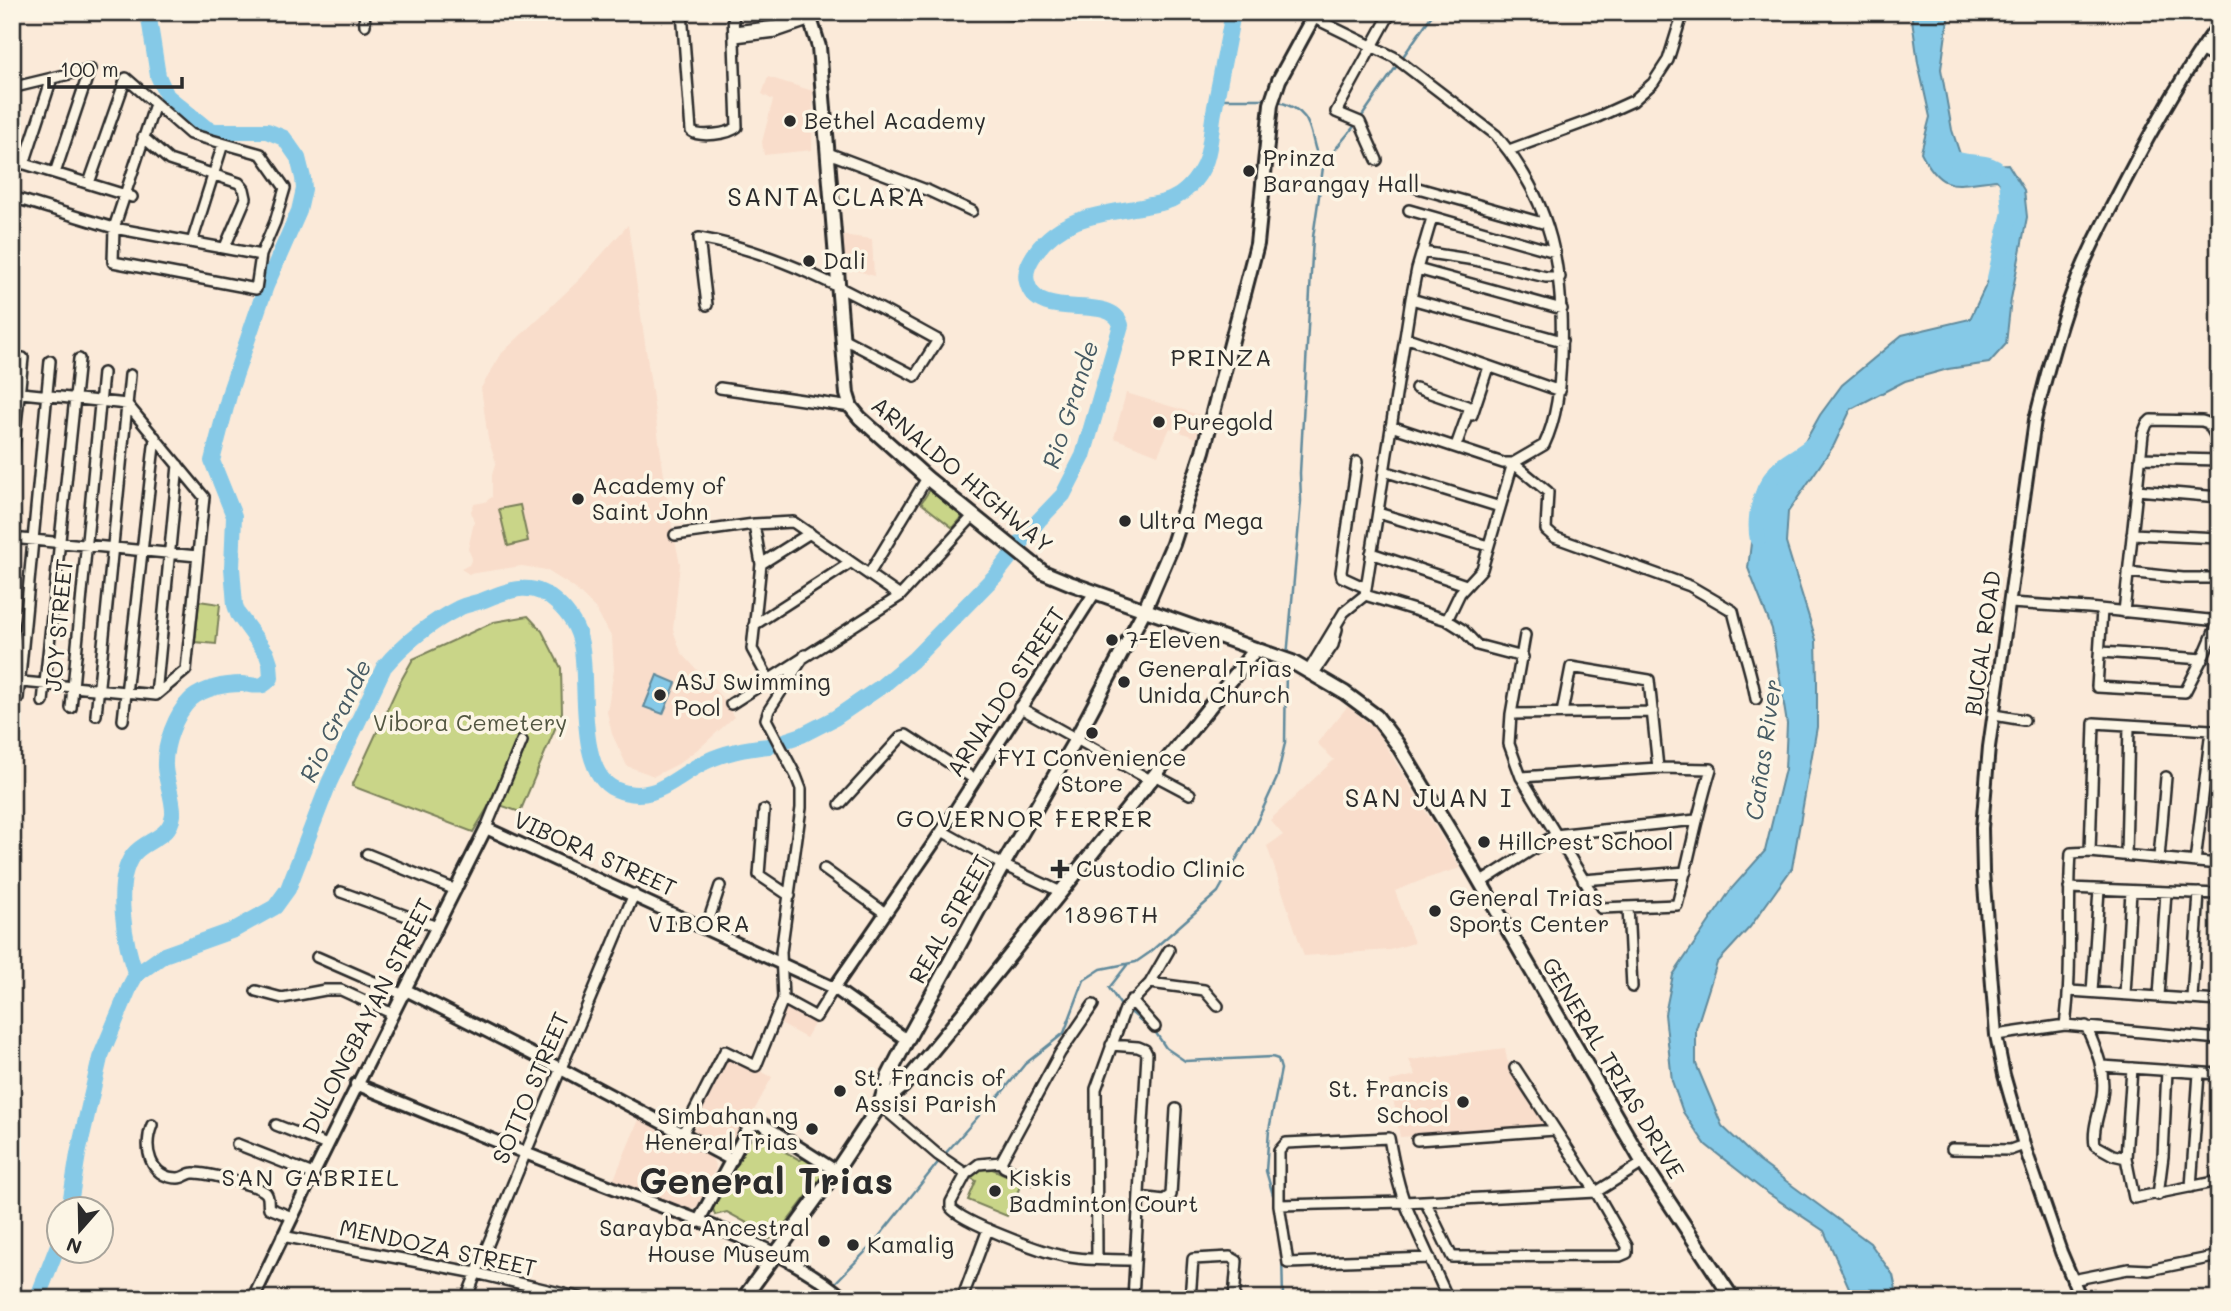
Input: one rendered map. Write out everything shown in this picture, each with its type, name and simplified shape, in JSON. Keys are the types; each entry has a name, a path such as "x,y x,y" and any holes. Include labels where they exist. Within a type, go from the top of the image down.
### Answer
{"main road":[{"name":"ARNALDO HIGHWAY","path":"809,15 819,47 842,338 847,394 851,407 927,478 1043,572 1145,609"},
{"name":"REAL STREET","path":"880,1105 888,1077 907,1040 1076,739 1145,609 1173,544 1203,451 1257,244 1271,104 1279,79 1315,15"},
{"name":"GENERAL TRIAS DRIVE","path":"1145,609 1292,662 1376,716 1389,731 1643,1164 1732,1299"},
{"path":"743,1299 836,1171 880,1105 903,1086 1256,649"}],"street":[{"path":"364,12 365,25"},
{"path":"682,12 691,131 694,134 732,131 737,127 733,12"},
{"path":"989,12 1016,12"},
{"path":"1377,160 1357,120 1336,112 1391,12"},
{"path":"1509,150 1591,120 1633,101 1653,83 1668,60 1683,12"},
{"path":"735,34 776,29 809,15"},
{"path":"1315,15 1394,57 1496,135 1509,150 1532,188 1555,252 1560,277 1560,391 1545,445 1513,463 1503,463 1391,426"},
{"name":"BUCAL ROAD","path":"2081,1299 2024,1145 2004,1075 1996,1035 1982,828 1994,715 2035,420 2069,300 2100,229 2175,89 2219,24"},
{"path":"2200,50 2219,60"},
{"path":"12,95 15,87 90,69 55,173"},
{"path":"24,163 52,78"},
{"path":"89,183 126,78 190,134 261,154 285,188 261,255 256,289 113,262 114,228 128,196 143,137 155,104"},
{"path":"143,137 170,160 239,183 244,189 246,198 225,247"},
{"path":"192,242 223,144"},
{"path":"828,153 929,191 972,211"},
{"path":"12,160 128,196"},
{"path":"1411,186 1546,224"},
{"path":"12,197 114,228 261,255"},
{"path":"1409,210 1555,252"},
{"path":"1311,672 1333,645 1344,611 1365,592 1411,299 1432,218"},
{"path":"707,305 699,238 732,244 839,286 938,340 915,376 842,338"},
{"path":"1422,252 1475,260 1546,277 1560,277"},
{"path":"1417,269 1562,309"},
{"path":"1411,299 1562,341"},
{"path":"1405,337 1560,391"},
{"path":"12,462 16,393 23,358"},
{"path":"43,702 79,359"},
{"path":"18,698 16,681 50,361"},
{"path":"1458,447 1488,367"},
{"name":"JOY STREET","path":"71,708 103,373"},
{"path":"96,715 130,375"},
{"path":"720,388 851,407"},
{"path":"1416,388 1470,407 1458,447"},
{"path":"16,393 127,404 204,497 186,670 156,695 16,681"},
{"path":"2124,612 2140,458 2147,424 2151,420 2202,421 2208,423 2219,442"},
{"path":"123,720 155,437"},
{"path":"2140,458 2219,460"},
{"path":"1357,462 1342,578 1365,592 1447,620 1463,630 1477,645 1523,657"},
{"path":"1447,620 1460,593 1482,569 1513,463"},
{"path":"1513,463 1548,492 1546,530 1553,537 1690,586 1733,611 1742,651 1751,668 1756,699"},
{"path":"156,695 178,465"},
{"path":"1384,471 1500,507"},
{"path":"869,574 927,478"},
{"path":"2137,490 2219,497"},
{"path":"1378,513 1488,546"},
{"path":"731,704 900,596 974,515"},
{"path":"675,536 754,524 793,522 900,596"},
{"path":"754,524 761,565 752,649 768,678"},
{"path":"761,565 810,533"},
{"path":"2132,534 2219,538"},
{"path":"12,538 197,556"},
{"path":"1371,553 1466,585"},
{"path":"754,625 850,563"},
{"path":"2128,572 2183,578 2219,578"},
{"name":"ARNALDO STREET","path":"834,988 942,831 1095,592"},
{"path":"2010,603 2102,610 2219,621 2185,692 2098,687 2102,610"},
{"path":"1521,777 1658,768 1710,769 1677,905 1601,908 1521,777 1509,744 1511,714 1525,635"},
{"path":"2101,652 2203,659"},
{"path":"683,1133 725,1051 756,1066 783,999 782,963 800,818 801,789 766,716 805,655"},
{"path":"1562,713 1571,667 1649,680 1658,768"},
{"path":"1019,707 1076,739 1190,793"},
{"path":"1511,714 1653,712"},
{"path":"1994,715 2024,720"},
{"path":"2090,852 2095,723 2215,728 2195,862"},
{"path":"2126,855 2129,726"},
{"path":"840,804 902,736 906,735 974,779"},
{"path":"486,828 522,741"},
{"path":"2159,858 2166,777"},
{"path":"764,810 760,875 790,896"},
{"path":"1480,883 1555,835 1696,820"},
{"name":"DULONGBAYAN STREET","path":"253,1299 356,1084 405,993 486,828"},
{"name":"VIBORA STREET","path":"486,828 834,988 907,1040"},
{"path":"942,831 1003,865 1061,892"},
{"path":"2065,1025 2070,992 2071,853 2090,852 2219,864"},
{"path":"366,854 456,890"},
{"path":"824,869 885,913"},
{"path":"1583,880 1686,872"},
{"path":"706,928 720,887"},
{"path":"2069,888 2219,894"},
{"path":"2092,992 2099,890"},
{"path":"2125,994 2131,891"},
{"path":"341,892 438,927"},
{"path":"2159,996 2166,892"},
{"path":"2192,998 2199,893"},
{"name":"SOTTO STREET","path":"466,1299 523,1153 634,894"},
{"path":"1628,907 1632,988"},
{"path":"1097,1259 1095,1095 1122,1013 1131,1000 1150,983 1169,950"},
{"path":"317,957 405,993 561,1069 732,1160"},
{"path":"1150,983 1199,988 1209,993 1218,1006"},
{"path":"783,999 816,1017 834,988"},
{"path":"256,991 282,998 325,990 341,990 393,1014"},
{"path":"2070,992 2219,1001"},
{"path":"1131,1000 1155,1027"},
{"path":"1001,1162 1060,1053 1093,1005"},
{"path":"1996,1035 2065,1025 2219,1039"},
{"path":"2087,1026 2102,1066 2102,1093 2094,1136 2095,1145 2113,1155 2126,1158"},
{"path":"1111,1045 1138,1047 1146,1050 1147,1054 1133,1299"},
{"path":"2102,1066 2219,1074"},
{"path":"1425,1201 1452,1257 1624,1255 1627,1246 1596,1192 1515,1068"},
{"path":"2132,1068 2126,1158 2134,1198 2219,1181"},
{"path":"2158,1195 2163,1156 2167,1070"},
{"path":"2191,1187 2199,1073"},
{"path":"356,1084 775,1252 842,1296"},
{"path":"880,1105 938,1155 966,1174"},
{"path":"1139,1197 1164,1200 1171,1195 1176,1109"},
{"path":"698,1222 749,1128 759,1122 836,1171"},
{"path":"152,1125 147,1148 151,1160 162,1173 179,1178 195,1173 244,1183 266,1194 269,1208 292,1217"},
{"path":"276,1125 327,1145"},
{"path":"1417,1140 1555,1130"},
{"path":"1430,1258 1288,1263 1279,1205 1279,1151 1286,1143 1389,1138 1404,1202 1430,1258 1448,1299"},
{"path":"237,1143 313,1174"},
{"path":"1952,1149 2010,1150 2024,1145"},
{"path":"1001,1162 979,1164 966,1174 951,1202 951,1208 956,1214 1060,1256 1135,1260"},
{"path":"1001,1162 1004,1167 1031,1179"},
{"path":"1279,1205 1404,1202 1596,1192 1643,1164"},
{"path":"12,1190 15,1192 12,1215"},
{"path":"962,1299 988,1229"},
{"name":"MENDOZA STREET","path":"282,1236 476,1273 585,1299"},
{"path":"2072,1280 2128,1269 2149,1270 2219,1256"},
{"path":"1190,1299 1193,1259 1230,1257 1237,1261 1238,1268 1234,1299"}],"shaded area":[{"name":"Bethel Academy","path":"768,77 813,91 812,150 764,155 762,142 773,100 762,94"},
{"name":"Academy of Saint John","path":"628,225 670,517 680,564 673,630 681,652 722,698 734,717 678,764 654,776 627,766 612,734 607,712 614,670 612,638 595,608 573,587 546,570 522,566 469,574 461,569 469,565 472,558 468,549 474,522 471,511 474,504 485,502 492,497 492,475 496,462 488,439 481,388 502,353 579,280"},
{"path":"841,235 872,239 874,276 845,267"},
{"name":"Puregold","path":"1126,393 1203,416 1196,438 1170,428 1158,455 1114,438"},
{"path":"1348,706 1376,730 1460,868 1395,891 1414,943 1390,950 1304,956 1267,846 1283,835 1270,820 1334,760 1317,743"},
{"path":"784,1002 817,1019 806,1038 775,1021"},
{"name":"St. Francis School","path":"1505,1048 1507,1060 1545,1123 1544,1128 1400,1137 1390,1081 1416,1075 1409,1060"},
{"path":"725,1053 772,1077 731,1154 684,1130"},
{"path":"640,1117 709,1150 716,1168 699,1207 683,1213 611,1186"}],"green space":[{"path":"931,488 964,515 953,528 921,503"},
{"path":"520,505 528,541 508,546 499,509"},
{"path":"199,601 220,604 216,644 195,642"},
{"name":"Vibora Cemetery","path":"528,616 542,631 561,668 562,712 520,812 491,802 473,832 352,786 413,659 494,622"},
{"path":"755,1127 770,1132 769,1143 800,1160 809,1155 825,1167 824,1173 778,1234 770,1239 759,1238 760,1230 727,1212 715,1215 711,1202"},
{"name":"Kiskis Badminton Court","path":"981,1164 1022,1182 1007,1216 968,1200 976,1181 969,1177 973,1168 979,1170"}],"water":[{"path":"1911,12 1949,12 1941,69 1952,130 1961,157 1980,166 2008,164 2024,190 2027,217 2011,299 2006,344 1989,363 1948,369 1905,381 1851,409 1834,445 1788,512 1786,543 1816,640 1817,680 1817,727 1792,868 1750,927 1717,963 1696,1029 1696,1064 1722,1126 1759,1161 1870,1243 1893,1275 1898,1299 1854,1299 1824,1231 1763,1190 1706,1145 1683,1112 1672,1081 1665,1014 1673,975 1732,888 1765,851 1785,769 1787,724 1772,629 1748,568 1753,527 1762,500 1776,476 1797,456 1820,415 1842,385 1902,335 1970,319 2012,230 2005,193 1998,180 1952,184 1937,175 1921,152 1930,117 1918,63"},
{"name":"ASJ Swimming Pool","path":"657,675 676,683 663,714 644,707"}],"waterway":[{"path":"136,975 125,931 123,881 133,855 162,834 171,823 173,809 165,759 175,722 185,705 202,692 229,685 263,685 271,678 267,654 238,614 235,605 232,568 234,516 212,461 231,388 266,286 299,211 304,189 298,158 284,138 267,131 215,131 206,128 167,96 158,76 148,12"},
{"name":"Rio Grande","path":"787,740 835,718 882,686 913,660 995,576 1039,520 1063,495 1083,456 1121,325 1114,315 1104,310 1058,306 1044,302 1034,295 1027,282 1028,266 1047,240 1072,223 1100,214 1165,202 1181,194 1194,181 1208,154 1233,12"},
{"path":"1402,58 1434,12"},
{"path":"1360,119 1398,64"},
{"path":"1216,99 1270,99"},
{"path":"1276,101 1300,112 1306,120 1323,167"},
{"path":"1287,657 1301,501 1300,473 1313,237 1323,167 1356,124"},
{"name":"Cañas River","path":"1952,158 1994,167 2007,179 2010,212 1995,278"},
{"name":"Cañas River","path":"1758,540 1758,510 1770,480 1783,465 1814,443"},
{"name":"Rio Grande","path":"71,1196 100,1058 136,975 164,955 234,930 275,907 288,889 329,783 384,667 409,642 438,620 462,607 513,590 540,591 557,603 572,621 580,638 586,722 594,764 602,779 615,789 629,793 653,792 714,758 769,746"},
{"path":"944,1155 1025,1064 1064,1033 1084,980 1101,969 1136,962 1218,892 1255,826 1277,778 1285,743 1286,664"},
{"path":"1122,1007 1109,988 1127,965"},
{"path":"1127,1009 1156,1033 1166,1048 1185,1061 1272,1057 1278,1059 1281,1069 1269,1130 1266,1171 1275,1202"},
{"path":"833,1285 873,1244 940,1160"},
{"path":"1282,1253 1283,1299"},
{"name":"Rio Grande","path":"37,1299 50,1266"},
{"path":"821,1299 828,1290"}],"place":[{"name":"Bethel Academy","path":"790,121"},
{"name":"Prinza Barangay Hall","path":"1249,171"},
{"name":"Dali","path":"809,261"},
{"name":"Puregold","path":"1159,422"},
{"name":"Academy of Saint John","path":"578,499"},
{"name":"Ultra Mega","path":"1125,521"},
{"name":"7-Eleven","path":"1112,640"},
{"name":"General Trias Unida Church","path":"1124,682"},
{"name":"ASJ Swimming Pool","path":"660,695"},
{"name":"FYI Convenience Store","path":"1092,733"},
{"name":"Hillcrest School","path":"1484,842"},
{"name":"Custodio Clinic","path":"1060,869"},
{"name":"General Trias Sports Center","path":"1435,911"},
{"name":"St. Francis of Assisi Parish","path":"840,1091"},
{"name":"St. Francis School","path":"1463,1102"},
{"name":"Simbahan ng Heneral Trias","path":"812,1129"},
{"name":"Kiskis Badminton Court","path":"995,1191"},
{"name":"Sarayba Ancestral House Museum","path":"824,1241"},
{"name":"Kamalig","path":"853,1245"}],"district":[{"name":"SANTA CLARA","path":"827,197"},
{"name":"PRINZA","path":"1222,358"},
{"name":"SAN JUAN I","path":"1429,798"},
{"name":"GOVERNOR FERRER","path":"1025,819"},
{"name":"1896TH","path":"1112,915"},
{"name":"VIBORA","path":"700,924"},
{"name":"SAN GABRIEL","path":"311,1178"},
{"name":"General Trias","path":"766,1181"}]}
